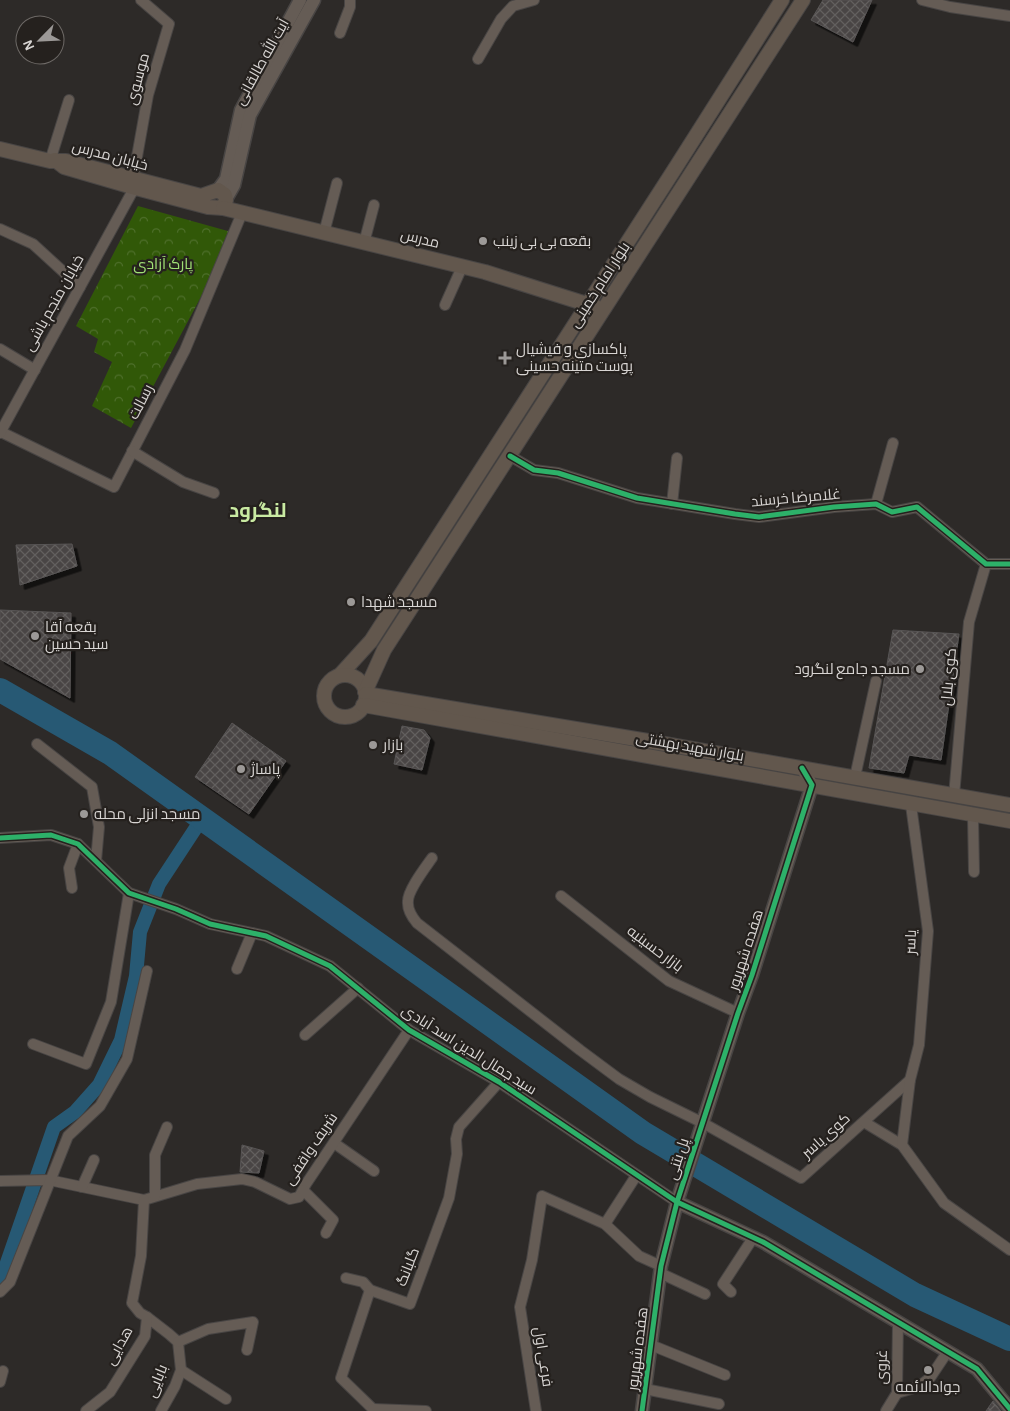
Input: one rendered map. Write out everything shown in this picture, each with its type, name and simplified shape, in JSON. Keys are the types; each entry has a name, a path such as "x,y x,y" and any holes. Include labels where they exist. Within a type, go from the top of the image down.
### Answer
{"main road":[{"name":"بلوار امام خمینی","path":"340,675 371,641 782,0"},
{"name":"بلوار امام خمینی","path":"365,697 384,650 803,0"},
{"path":"1,152 52,161"},
{"name":"خیابان مدرس","path":"52,161 66,161 208,206 222,199 242,213"},
{"name":"مدرس","path":"242,213 485,272 603,309"},
{"path":"340,675 349,675 356,678 362,684 365,697 354,715 342,717 330,711 326,706 324,700 325,687 334,677 340,675"},
{"name":"بلوار شهید بهشتی","path":"365,697 802,768 1010,805"},
{"name":"بلوار شهید بهشتی","path":"365,697 911,805 1010,821"}],"street":[{"name":"موسوی","path":"135,184 148,94 169,24 141,0"},
{"name":"آیت الله طالقانی","path":"222,199 241,110 300,0"},
{"name":"آیت الله طالقانی","path":"222,199 234,185 250,115 314,0"},
{"path":"340,34 350,7 350,0"},
{"path":"478,59 501,19 514,6 534,0"},
{"path":"922,0 950,7 1010,16"},
{"path":"52,161 70,100"},
{"path":"324,233 337,183"},
{"name":"خیابان منجم باشی","path":"0,432 135,184"},
{"path":"364,242 374,205"},
{"name":"رسالت","path":"0,432 114,487 185,350 242,213"},
{"path":"0,229 33,244 80,287"},
{"path":"445,305 462,267"},
{"path":"0,349 35,370"},
{"path":"876,504 893,443"},
{"path":"132,451 183,482 214,493"},
{"name":"غلامرضا خرسند","path":"510,456 534,470 558,473 637,498 759,517 834,507 876,504 892,512 917,507 986,564"},
{"path":"672,504 678,458"},
{"path":"986,564 1010,564"},
{"name":"کوی بلال","path":"954,796 970,622 986,564"},
{"path":"855,778 876,681"},
{"path":"37,744 92,787 99,827 96,860"},
{"path":"802,768 812,785"},
{"name":"هفده شهریور","path":"703,1123 812,785"},
{"name":"یاسر","path":"902,1145 910,1080 919,1045 928,931 911,805"},
{"path":"973,816 974,872"},
{"path":"0,838 52,836 78,844 129,893 111,1002 86,1064 32,1044"},
{"path":"72,888 69,868 78,844"},
{"path":"432,858 408,900 410,913 417,924 564,1039 620,1079 650,1097 703,1123"},
{"name":"سید جمال الدین اسد آبادی","path":"129,893 176,908 210,924 266,936 330,966 409,1030 499,1082 677,1202"},
{"name":"بازار حسینیه","path":"561,896 669,982 738,1014"},
{"path":"237,969 252,933"},
{"path":"0,1292 10,1282 68,1136 100,1106 126,1059 147,972"},
{"path":"305,1036 358,988"},
{"name":"شریف واقفی","path":"144,1200 197,1184 242,1179 255,1182 290,1198 299,1197 409,1030"},
{"name":"کوی یاسر","path":"703,1123 801,1178 910,1080"},
{"name":"گلبانگ","path":"370,1290 410,1304 449,1198 457,1154 456,1139 460,1128 499,1082"},
{"path":"864,1122 902,1145 944,1203 1010,1250"},
{"name":"پل بتنی","path":"677,1202 703,1123"},
{"path":"155,1196 155,1155 166,1127"},
{"path":"334,1143 374,1172"},
{"path":"82,1187 94,1160"},
{"path":"636,1176 605,1224 639,1256 706,1294"},
{"path":"0,1181 49,1180 144,1200"},
{"path":"304,1190 333,1220 326,1233"},
{"name":"فرعی اول","path":"536,1411 520,1307 532,1260 542,1196 605,1224"},
{"name":"هدایی","path":"86,1411 110,1392 145,1336 147,1317 140,1313 132,1302 141,1256 144,1200"},
{"path":"677,1202 763,1242 977,1368 1010,1409"},
{"name":"هفده شهریور","path":"642,1411 661,1270 677,1202"},
{"path":"731,1292 723,1284 754,1238"},
{"path":"346,1278 363,1282 370,1290 341,1378 372,1410 426,1411"},
{"path":"147,1317 178,1342 208,1329 253,1322 247,1350"},
{"name":"غروی","path":"886,1411 897,1393 898,1321"},
{"name":"بابایی","path":"161,1411 175,1386 181,1370 178,1342"},
{"path":"651,1345 725,1376"},
{"path":"897,1393 918,1388 930,1378 948,1351"},
{"path":"181,1370 226,1399"},
{"path":"0,1382 3,1371"},
{"path":"645,1389 719,1404"}],"green space":[{"name":"پارک آزادی","path":"138,206 235,233 131,428 92,406 112,362 94,352 98,339 76,326"}],"building":[{"path":"823,0 872,0 853,42 811,20"},
{"path":"72,544 77,566 20,585 16,545"},
{"name":"بقعه آقا سید حسین","path":"0,610 71,613 70,698 0,659"},
{"name":"مسجد جامع لنگرود","path":"893,630 959,634 941,760 909,755 904,773 869,768"},
{"name":"پاساژ","path":"232,723 286,761 249,814 195,777"},
{"path":"402,726 424,730 430,738 422,770 394,764"},
{"path":"242,1145 264,1151 259,1173 240,1172"},
{"path":"993,1401 1001,1411 986,1411"}],"waterway":[{"path":"0,690 110,753 643,1133 915,1295 1010,1339"},
{"path":"0,1283 54,1127 75,1112 99,1085 121,1040 136,976 140,932 159,884 201,820"}],"cycle path":[{"path":"510,456 534,470 558,473 637,498 735,514 759,517 834,507 876,504 892,512 917,507 986,564 1010,564"},
{"path":"642,1411 661,1266 677,1202 812,785 802,768"},
{"path":"0,838 51,835 78,844 129,893 176,909 210,924 266,936 330,966 409,1030 499,1082 677,1202 763,1242 977,1369 1010,1409"}],"place":[{"name":"بقعه بی بی زینب","path":"483,241"},
{"name":"پاکسازی و فیشیال پوست متینه حسینی","path":"505,358"},
{"name":"مسجد شهدا","path":"351,602"},
{"name":"بقعه آقا سید حسین","path":"35,636"},
{"name":"مسجد جامع لنگرود","path":"920,669"},
{"name":"بازار","path":"373,745"},
{"name":"پاساژ","path":"241,769"},
{"name":"مسجد انزلی محله","path":"84,814"},
{"name":"جوادالائمه","path":"928,1370"}],"district":[{"name":"لنگرود","path":"258,511"}]}
